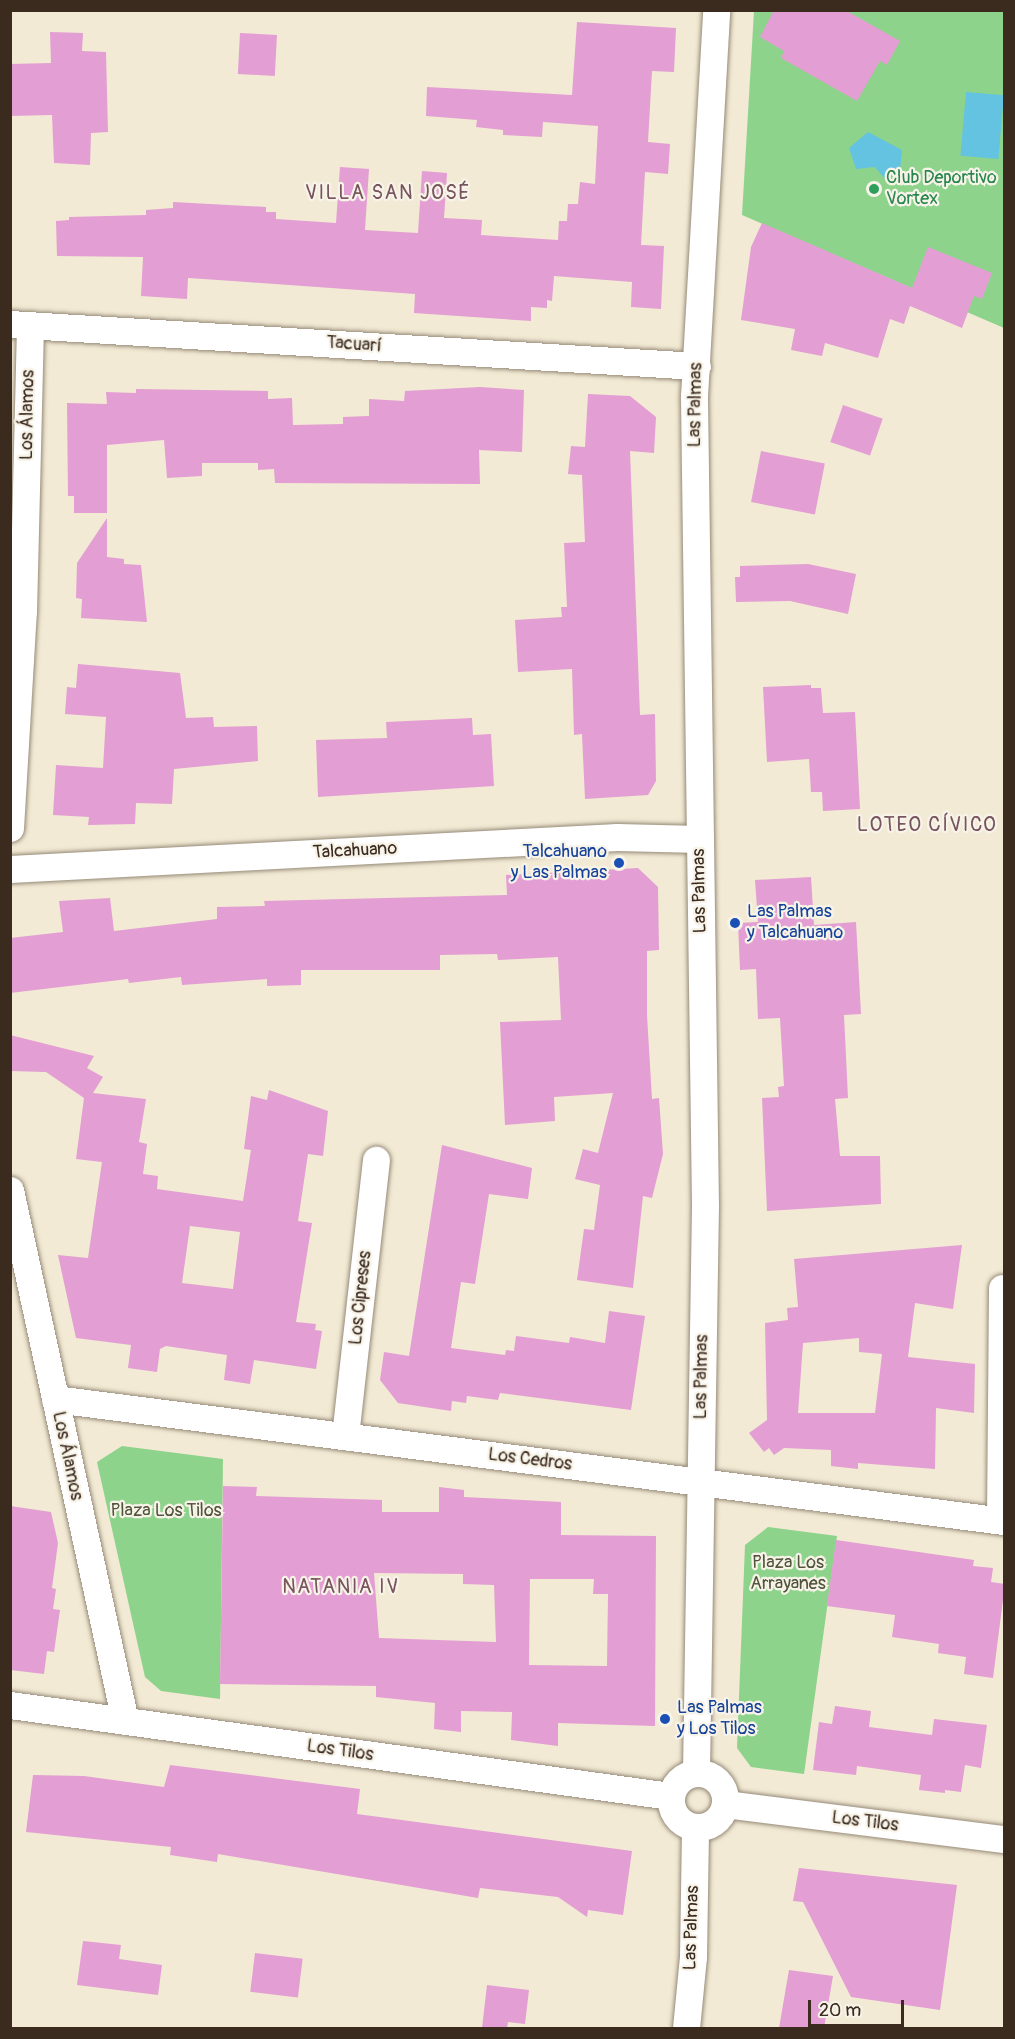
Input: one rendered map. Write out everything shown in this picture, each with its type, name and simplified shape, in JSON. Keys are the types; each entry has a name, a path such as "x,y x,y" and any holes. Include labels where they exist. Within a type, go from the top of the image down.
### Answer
{"street":[{"name":"Las Palmas","path":"696,1773 705,1206 699,839 697,366 716,10"},
{"name":"Tacuarí","path":"20,324 697,366"},
{"name":"Los Álamos","path":"10,828 23,612 20,324"},
{"name":"Talcahuano","path":"10,869 616,837 699,839"},
{"name":"Los Cipreses","path":"345,1436 376,1160"},
{"name":"Los Álamos","path":"10,1190 125,1721"},
{"path":"1002,1288 1002,1521"},
{"name":"Los Cedros","path":"55,1399 1002,1521"},
{"name":"Los Tilos","path":"10,1705 670,1796"},
{"path":"696,1773 705,1774 721,1785 726,1804 718,1819 695,1827 676,1817 670,1796 679,1780 696,1773"},
{"name":"Los Tilos","path":"726,1804 1005,1839"},
{"name":"Las Palmas","path":"686,2028 693,1957 695,1827"}],"green space":[{"name":"Club Deportivo Vortex","path":"754,11 1004,11 1004,328 742,215"},
{"name":"Plaza Los Tilos","path":"122,1446 223,1459 220,1699 161,1691 145,1677 97,1462"},
{"name":"Plaza Los Arrayanes","path":"768,1527 837,1536 804,1774 751,1767 737,1748 745,1545"}],"water":[{"path":"966,92 1004,95 998,159 960,156"},
{"path":"868,132 902,150 900,171 884,178 875,167 856,169 849,148"}],"building":[{"path":"774,10 845,10 900,41 887,65 880,61 857,101 781,58 784,51 760,37"},
{"path":"577,22 676,28 674,72 652,71 648,142 670,144 668,174 645,172 641,245 664,246 661,309 631,307 632,282 554,276 552,301 547,300 547,308 531,307 531,321 414,313 415,294 188,278 187,299 141,296 143,257 57,256 56,221 69,220 69,217 146,215 146,210 173,208 173,202 266,207 266,212 276,212 276,219 336,223 340,167 369,169 365,230 418,233 422,171 447,173 444,218 482,220 481,235 558,240 559,221 567,221 568,204 578,204 580,182 595,184 598,126 543,122 542,137 503,135 503,130 476,127 477,120 426,116 427,87 572,95"},
{"path":"50,32 83,33 82,51 106,52 108,132 91,133 90,165 54,163 52,115 10,116 10,64 51,63"},
{"path":"240,33 277,35 275,76 238,74"},
{"path":"762,223 912,288 928,247 992,273 982,299 974,296 962,328 910,306 904,324 890,319 878,358 825,343 822,356 791,350 795,329 741,320 751,247"},
{"path":"480,387 524,390 522,452 479,450 480,484 275,483 274,469 258,470 258,463 202,463 202,476 167,478 164,440 107,445 107,513 74,513 74,496 68,496 67,403 107,404 106,392 136,393 136,389 268,391 268,399 292,398 293,425 343,424 343,417 369,416 369,399 404,401 405,391"},
{"path":"588,394 630,396 656,417 654,453 630,451 640,715 655,714 656,781 648,795 585,799 582,734 574,735 572,669 518,672 515,620 562,617 561,607 567,607 564,543 585,542 582,475 568,474 571,446 585,447"},
{"path":"843,405 883,419 870,456 830,442"},
{"path":"761,451 825,463 815,514 751,502"},
{"path":"107,518 107,557 124,559 124,564 141,565 147,622 81,618 82,599 76,598 77,563"},
{"path":"808,564 856,574 848,614 790,601 736,602 735,577 740,577 740,566"},
{"path":"78,664 180,673 186,718 213,717 214,727 257,726 258,761 174,769 172,804 136,803 135,824 88,825 89,817 53,815 56,765 103,768 106,717 65,714 67,687 76,688"},
{"path":"811,685 811,688 821,688 823,713 855,712 860,809 823,811 822,792 811,792 809,759 767,762 763,687"},
{"path":"472,718 473,735 491,734 494,786 318,797 316,740 387,738 386,722"},
{"path":"638,868 658,887 659,950 647,951 647,1015 652,1099 659,1098 663,1154 652,1198 643,1196 633,1288 577,1280 584,1229 594,1230 600,1185 575,1179 583,1149 598,1153 613,1093 554,1097 555,1121 505,1125 500,1022 561,1020 558,957 498,960 497,954 440,955 440,970 301,970 301,985 267,986 267,979 182,985 181,977 129,983 128,979 10,993 10,938 63,932 59,901 110,898 114,931 217,919 217,907 265,906 264,901 507,895 506,875"},
{"path":"811,877 814,925 856,922 861,1014 844,1015 848,1098 835,1099 840,1156 880,1156 881,1204 767,1211 762,1098 779,1097 778,1087 784,1086 780,1018 758,1019 756,969 740,970 738,923 758,922 755,880"},
{"path":"10,1035 94,1056 87,1068 103,1077 93,1093 146,1099 139,1142 147,1144 143,1174 158,1176 157,1189 243,1201 251,1150 244,1149 251,1096 267,1100 269,1090 328,1111 323,1156 308,1154 298,1221 312,1223 296,1322 316,1324 315,1330 322,1331 316,1369 254,1360 250,1384 224,1380 227,1355 166,1346 160,1349 157,1372 128,1368 131,1345 76,1338 58,1255 88,1258 102,1162 76,1159 84,1098 46,1072 10,1071","holes":["190,1226 240,1232 233,1289 182,1283"]},
{"path":"442,1145 532,1168 528,1199 489,1194 475,1284 461,1282 451,1348 505,1355 506,1350 514,1351 516,1336 569,1343 570,1337 605,1343 609,1311 645,1316 631,1410 500,1393 498,1400 467,1396 466,1403 452,1401 451,1411 398,1403 380,1380 384,1352 409,1356"},
{"path":"962,1245 953,1309 915,1303 908,1357 975,1364 974,1413 936,1408 935,1469 858,1463 858,1469 831,1466 831,1450 784,1448 774,1455 769,1448 764,1452 749,1433 767,1420 765,1323 788,1320 787,1308 798,1307 794,1259","holes":["859,1338 859,1352 882,1354 875,1413 798,1413 803,1343"]},
{"path":"223,1486 257,1487 256,1496 382,1500 382,1512 439,1512 439,1487 464,1490 464,1497 561,1502 561,1535 656,1536 655,1726 558,1723 558,1746 511,1740 512,1712 461,1711 461,1732 434,1729 435,1703 376,1697 376,1686 220,1684","holes":["374,1573 463,1574 463,1584 494,1585 496,1642 379,1638","530,1579 594,1579 593,1594 608,1594 607,1666 529,1665"]},
{"path":"10,1506 51,1512 58,1543 52,1588 56,1589 53,1609 60,1610 54,1652 47,1651 44,1674 10,1670"},
{"path":"836,1540 974,1560 973,1566 993,1568 991,1582 1005,1584 993,1678 964,1674 966,1657 938,1653 939,1644 892,1637 895,1615 827,1606"},
{"path":"835,1706 871,1711 869,1727 932,1735 934,1719 987,1725 981,1768 965,1765 961,1792 945,1790 945,1793 919,1790 921,1775 857,1766 856,1775 813,1770 819,1722 832,1724"},
{"path":"170,1765 360,1789 357,1814 632,1851 623,1915 588,1910 587,1917 558,1897 480,1888 478,1898 218,1854 217,1862 170,1855 171,1847 26,1832 33,1775 84,1776 164,1787"},
{"path":"799,1868 957,1885 940,2010 851,1997 803,1902 793,1901"},
{"path":"83,1941 121,1945 119,1959 162,1965 158,1995 77,1985"},
{"path":"255,1953 303,1959 298,1998 250,1992"},
{"path":"789,1970 833,1976 824,2028 779,2028"},
{"path":"487,1985 529,1990 525,2024 508,2022 507,2028 482,2028"}],"place":[{"name":"Club Deportivo Vortex","path":"874,189"},
{"name":"Talcahuano y Las Palmas","path":"619,863"},
{"name":"Las Palmas y Talcahuano","path":"735,923"},
{"name":"Las Palmas y Los Tilos","path":"665,1719"}],"district":[{"name":"VILLA SAN JOSÉ","path":"388,192"},
{"name":"LOTEO CÍVICO","path":"927,824"},
{"name":"NATANIA IV","path":"341,1586"}]}
